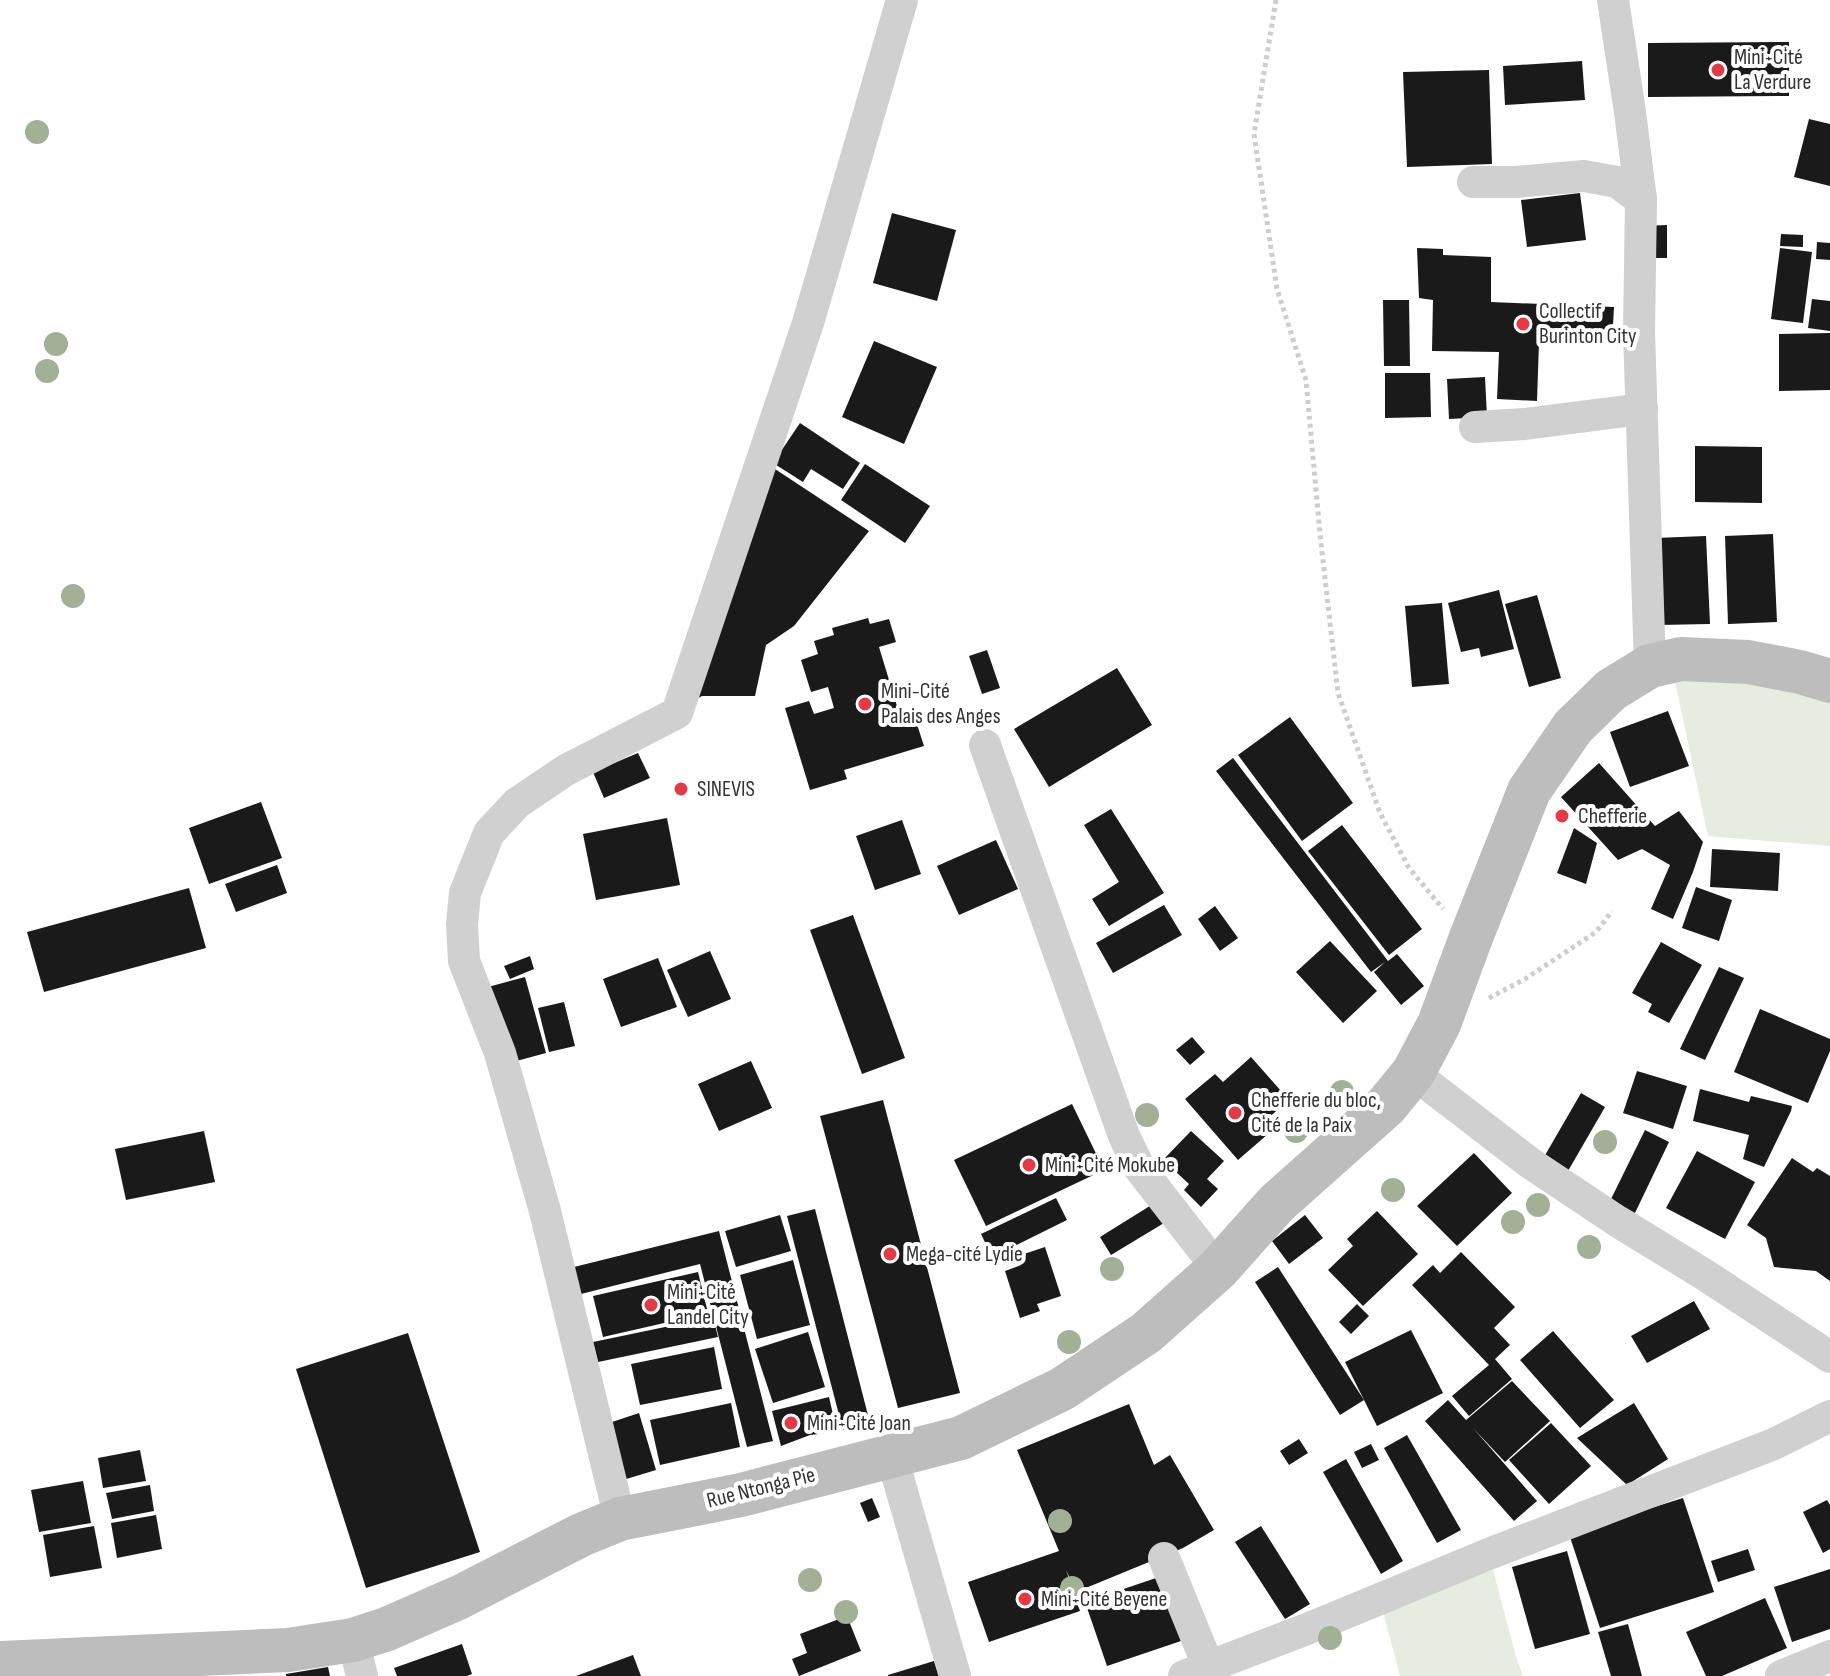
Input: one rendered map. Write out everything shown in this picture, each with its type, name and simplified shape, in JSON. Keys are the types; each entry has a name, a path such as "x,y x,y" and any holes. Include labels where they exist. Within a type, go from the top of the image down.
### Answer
{"street":[{"path":"620,1519 545,1211 500,1053 464,961 462,924 465,893 489,833 517,803 566,770 677,713 808,323 902,0"},
{"path":"1613,0 1641,200 1639,332 1650,666 1681,659 1748,662 1830,681"},
{"path":"1473,182 1584,176 1617,182 1641,200"},
{"path":"1475,427 1642,409"},
{"name":"Rue Ntonga Pie","path":"0,1663 139,1666 288,1650 358,1658 387,1629 620,1519 741,1495 961,1438 1062,1389 1146,1333 1218,1269 1277,1203 1386,1106 1413,1073 1439,1024 1529,791 1573,727 1611,690 1650,666"},
{"path":"985,745 1124,1136 1140,1169 1218,1269"},
{"path":"1413,1073 1530,1163 1830,1357"},
{"path":"1164,1558 1196,1672 1491,1553 1774,1444 1830,1416"},
{"path":"892,1457 955,1676"},
{"path":"1781,1676 1830,1656"}],"path":[{"path":"1276,0 1254,134 1277,289 1306,380 1338,693 1380,813 1401,854 1409,868 1470,940"},
{"path":"1439,1024 1525,979 1596,932 1612,911"}],"shaded area":[{"path":"1674,677 1813,690 1830,697 1830,846 1708,836"},
{"path":"1492,1566 1523,1676 1400,1676 1381,1604"}],"building":[{"name":"Mini-Cité La Verdure","path":"1789,42 1789,96 1648,97 1648,43"},
{"path":"1582,61 1585,100 1505,105 1503,66"},
{"path":"1489,70 1492,164 1407,167 1403,72"},
{"path":"1809,119 1830,124 1830,186 1794,177"},
{"path":"1580,193 1586,240 1527,247 1521,200"},
{"path":"892,213 956,230 937,301 873,283"},
{"path":"1667,225 1667,258 1643,258 1642,226"},
{"path":"1781,234 1803,235 1803,247 1780,246"},
{"path":"1817,242 1830,243 1830,260 1816,259"},
{"name":"Collectif Burinton City","path":"1417,248 1443,249 1443,255 1491,257 1491,302 1614,307 1612,344 1539,342 1537,401 1497,399 1499,352 1432,351 1433,300 1419,298"},
{"path":"1780,248 1812,252 1803,323 1771,319"},
{"path":"1812,299 1830,301 1830,331 1808,328"},
{"path":"1383,300 1409,300 1410,366 1384,366"},
{"path":"1830,333 1830,390 1779,391 1779,334"},
{"path":"874,341 937,367 904,444 842,417"},
{"path":"1385,373 1430,373 1431,417 1385,418"},
{"path":"1485,377 1487,417 1449,419 1447,379"},
{"path":"800,423 860,463 843,489 811,469 803,482 773,463"},
{"path":"1695,446 1762,447 1762,503 1695,502"},
{"path":"865,464 930,506 905,543 841,500"},
{"path":"775,469 869,531 794,626 766,645 755,696 702,696 684,706"},
{"path":"1773,534 1777,622 1728,624 1725,536"},
{"path":"1706,536 1710,624 1658,625 1655,538"},
{"path":"1499,590 1514,649 1481,657 1479,648 1461,652 1448,603"},
{"path":"1537,595 1561,678 1529,687 1505,604"},
{"path":"1442,603 1449,684 1412,687 1405,606"},
{"name":"Mini-Cité Palais des Anges","path":"868,618 870,624 889,619 896,642 879,647 900,716 913,712 924,746 844,770 847,779 810,790 785,708 809,701 814,714 834,708 828,687 811,692 801,660 818,654 814,641 834,635 832,628"},
{"path":"987,650 1000,688 982,694 969,656"},
{"path":"1117,668 1152,725 1049,787 1014,729"},
{"path":"1668,711 1689,766 1630,787 1610,732"},
{"path":"1290,717 1353,803 1302,841 1238,755"},
{"path":"638,753 650,778 604,798 593,772"},
{"path":"1233,758 1388,961 1397,954 1424,986 1401,1005 1374,972 1385,962 1371,972 1216,771"},
{"path":"1599,763 1655,826 1679,811 1703,842 1673,919 1651,909 1670,865 1642,849 1618,860 1561,797"},
{"path":"261,802 282,858 209,884 189,828"},
{"path":"1111,809 1164,893 1109,926 1092,899 1119,882 1084,825"},
{"path":"667,818 680,885 596,900 583,834"},
{"path":"902,820 921,874 875,890 856,836"},
{"path":"1342,825 1422,929 1389,955 1308,851"},
{"path":"1574,828 1597,843 1586,884 1557,873"},
{"path":"996,840 1018,889 959,915 937,866"},
{"path":"1712,849 1780,853 1778,891 1710,887"},
{"path":"277,865 287,893 236,912 225,884"},
{"path":"1696,887 1732,900 1719,941 1682,928"},
{"path":"189,888 206,948 44,992 27,932"},
{"path":"1164,905 1182,935 1113,973 1096,943"},
{"path":"1215,906 1238,938 1220,951 1198,919"},
{"path":"853,915 905,1058 862,1074 810,930"},
{"path":"1330,941 1377,991 1343,1023 1296,972"},
{"path":"1661,942 1702,965 1669,1023 1648,1012 1652,1004 1632,993"},
{"path":"710,951 731,999 688,1017 667,970"},
{"path":"530,956 534,969 510,979 504,966"},
{"path":"658,958 677,1007 621,1027 603,979"},
{"path":"1719,967 1744,978 1705,1060 1680,1049"},
{"path":"525,977 546,1053 509,1063 488,987"},
{"path":"564,1002 575,1046 549,1052 538,1008"},
{"path":"1760,1009 1830,1039 1830,1051 1808,1103 1734,1072"},
{"path":"1192,1037 1205,1052 1190,1065 1176,1050"},
{"name":"Chefferie du bloc, Cité de la Paix","path":"1251,1057 1289,1100 1260,1125 1268,1134 1238,1160 1185,1099 1215,1074 1223,1082"},
{"path":"751,1061 772,1108 719,1131 698,1084"},
{"path":"1637,1071 1687,1086 1673,1129 1623,1113"},
{"path":"1700,1089 1749,1102 1751,1096 1792,1106 1764,1167 1743,1159 1749,1135 1693,1121"},
{"path":"1581,1093 1605,1107 1568,1171 1544,1157"},
{"name":"Mega-cité Lydie","path":"883,1100 960,1393 898,1408 820,1116"},
{"name":"Mini-Cité Mokube","path":"1072,1104 1104,1170 986,1226 954,1160"},
{"path":"1645,1130 1669,1142 1635,1213 1610,1201"},
{"path":"204,1131 215,1182 126,1200 115,1149"},
{"path":"1191,1131 1224,1161 1207,1179 1218,1189 1201,1207 1184,1190 1189,1184 1163,1160"},
{"path":"1697,1151 1755,1182 1725,1239 1666,1208"},
{"path":"1474,1153 1512,1193 1457,1246 1417,1206"},
{"path":"1792,1158 1813,1172 1817,1168 1830,1176 1830,1281 1816,1271 1774,1267 1766,1238 1747,1225"},
{"path":"1056,1198 1067,1220 992,1257 981,1234"},
{"path":"1153,1204 1164,1223 1111,1255 1100,1237"},
{"path":"815,1209 870,1423 843,1430 787,1216"},
{"path":"1377,1211 1418,1254 1363,1306 1328,1270 1353,1246 1347,1239"},
{"path":"780,1215 791,1251 736,1267 725,1231"},
{"path":"1305,1215 1323,1238 1289,1264 1272,1241"},
{"path":"719,1231 773,1441 747,1447 700,1264 577,1295 570,1268"},
{"path":"1045,1247 1061,1296 1037,1304 1040,1311 1020,1318 1005,1271 1021,1265 1018,1256"},
{"path":"1461,1252 1515,1307 1494,1328 1510,1345 1495,1359 1512,1379 1469,1416 1452,1396 1489,1365 1412,1285 1433,1265 1440,1273"},
{"path":"793,1260 810,1325 757,1339 740,1275"},
{"path":"1278,1267 1364,1400 1340,1415 1255,1282"},
{"name":"Mini-Cité Landel City","path":"698,1272 708,1313 603,1337 593,1296"},
{"path":"1694,1301 1710,1329 1647,1363 1631,1336"},
{"path":"1357,1304 1369,1316 1351,1334 1339,1322"},
{"path":"713,1317 718,1337 598,1362 593,1342"},
{"path":"1411,1330 1443,1393 1377,1426 1345,1362"},
{"path":"1553,1331 1614,1400 1580,1428 1520,1360"},
{"path":"808,1332 825,1387 773,1403 755,1349"},
{"path":"408,1333 480,1552 366,1588 296,1369"},
{"path":"714,1347 722,1389 640,1405 631,1364"},
{"path":"1512,1381 1550,1421 1505,1462 1473,1428 1537,1501 1514,1521 1425,1421 1448,1400 1466,1420"},
{"path":"829,1397 837,1432 810,1435 781,1446 772,1411"},
{"path":"731,1403 740,1447 660,1465 650,1420"},
{"path":"1634,1403 1668,1459 1627,1485 1577,1438"},
{"path":"1129,1404 1154,1465 1170,1455 1214,1530 1183,1548 1076,1592 1066,1570 1080,1611 989,1642 968,1582 1059,1551 1017,1450"},
{"path":"639,1413 656,1470 623,1480 606,1424"},
{"path":"1551,1423 1591,1466 1549,1504 1509,1460"},
{"path":"1407,1435 1461,1530 1437,1543 1384,1448"},
{"path":"1299,1439 1308,1453 1289,1465 1280,1451"},
{"path":"1371,1444 1379,1460 1362,1468 1354,1452"},
{"path":"140,1450 146,1481 103,1488 98,1458"},
{"path":"1346,1459 1403,1561 1381,1574 1323,1472"},
{"path":"83,1481 91,1523 39,1532 31,1490"},
{"path":"150,1485 154,1511 112,1519 106,1493"},
{"path":"872,1498 880,1517 868,1522 860,1503"},
{"path":"1683,1498 1714,1592 1600,1628 1569,1534"},
{"path":"1827,1500 1830,1505 1830,1549 1823,1553 1803,1512"},
{"path":"156,1515 162,1549 117,1558 111,1523"},
{"path":"94,1526 102,1568 50,1577 43,1535"},
{"path":"1261,1526 1310,1604 1285,1619 1235,1542"},
{"path":"1748,1549 1755,1570 1718,1582 1711,1561"},
{"path":"1567,1551 1590,1634 1535,1649 1512,1567"},
{"path":"1830,1569 1830,1629 1792,1642 1774,1587"},
{"path":"1159,1577 1181,1641 1107,1666 1085,1602"},
{"path":"1765,1598 1787,1648 1722,1676 1706,1676 1686,1632"},
{"path":"847,1616 861,1651 799,1676 792,1659 807,1653 800,1634"},
{"path":"1628,1624 1642,1676 1611,1676 1598,1632"},
{"path":"462,1644 472,1674 397,1676 394,1668"},
{"path":"633,1655 641,1676 576,1676"},
{"path":"934,1661 939,1676 888,1676 888,1675"},
{"path":"328,1667 330,1676 286,1676 286,1674"}],"place":[{"name":"Mini-Cité La Verdure","path":"1718,70"},
{"name":"Collectif Burinton City","path":"1523,324"},
{"name":"Mini-Cité Palais des Anges","path":"865,704"},
{"name":"SINEVIS","path":"681,789"},
{"name":"Chefferie","path":"1562,816"},
{"name":"Chefferie du bloc, Cité de la Paix","path":"1235,1113"},
{"name":"Mini-Cité Mokube","path":"1029,1165"},
{"name":"Mega-cité Lydie","path":"890,1254"},
{"name":"Mini-Cité Landel City","path":"651,1305"},
{"name":"Mini-Cité Joan","path":"791,1423"},
{"name":"Mini-Cité Beyene","path":"1025,1599"}]}
